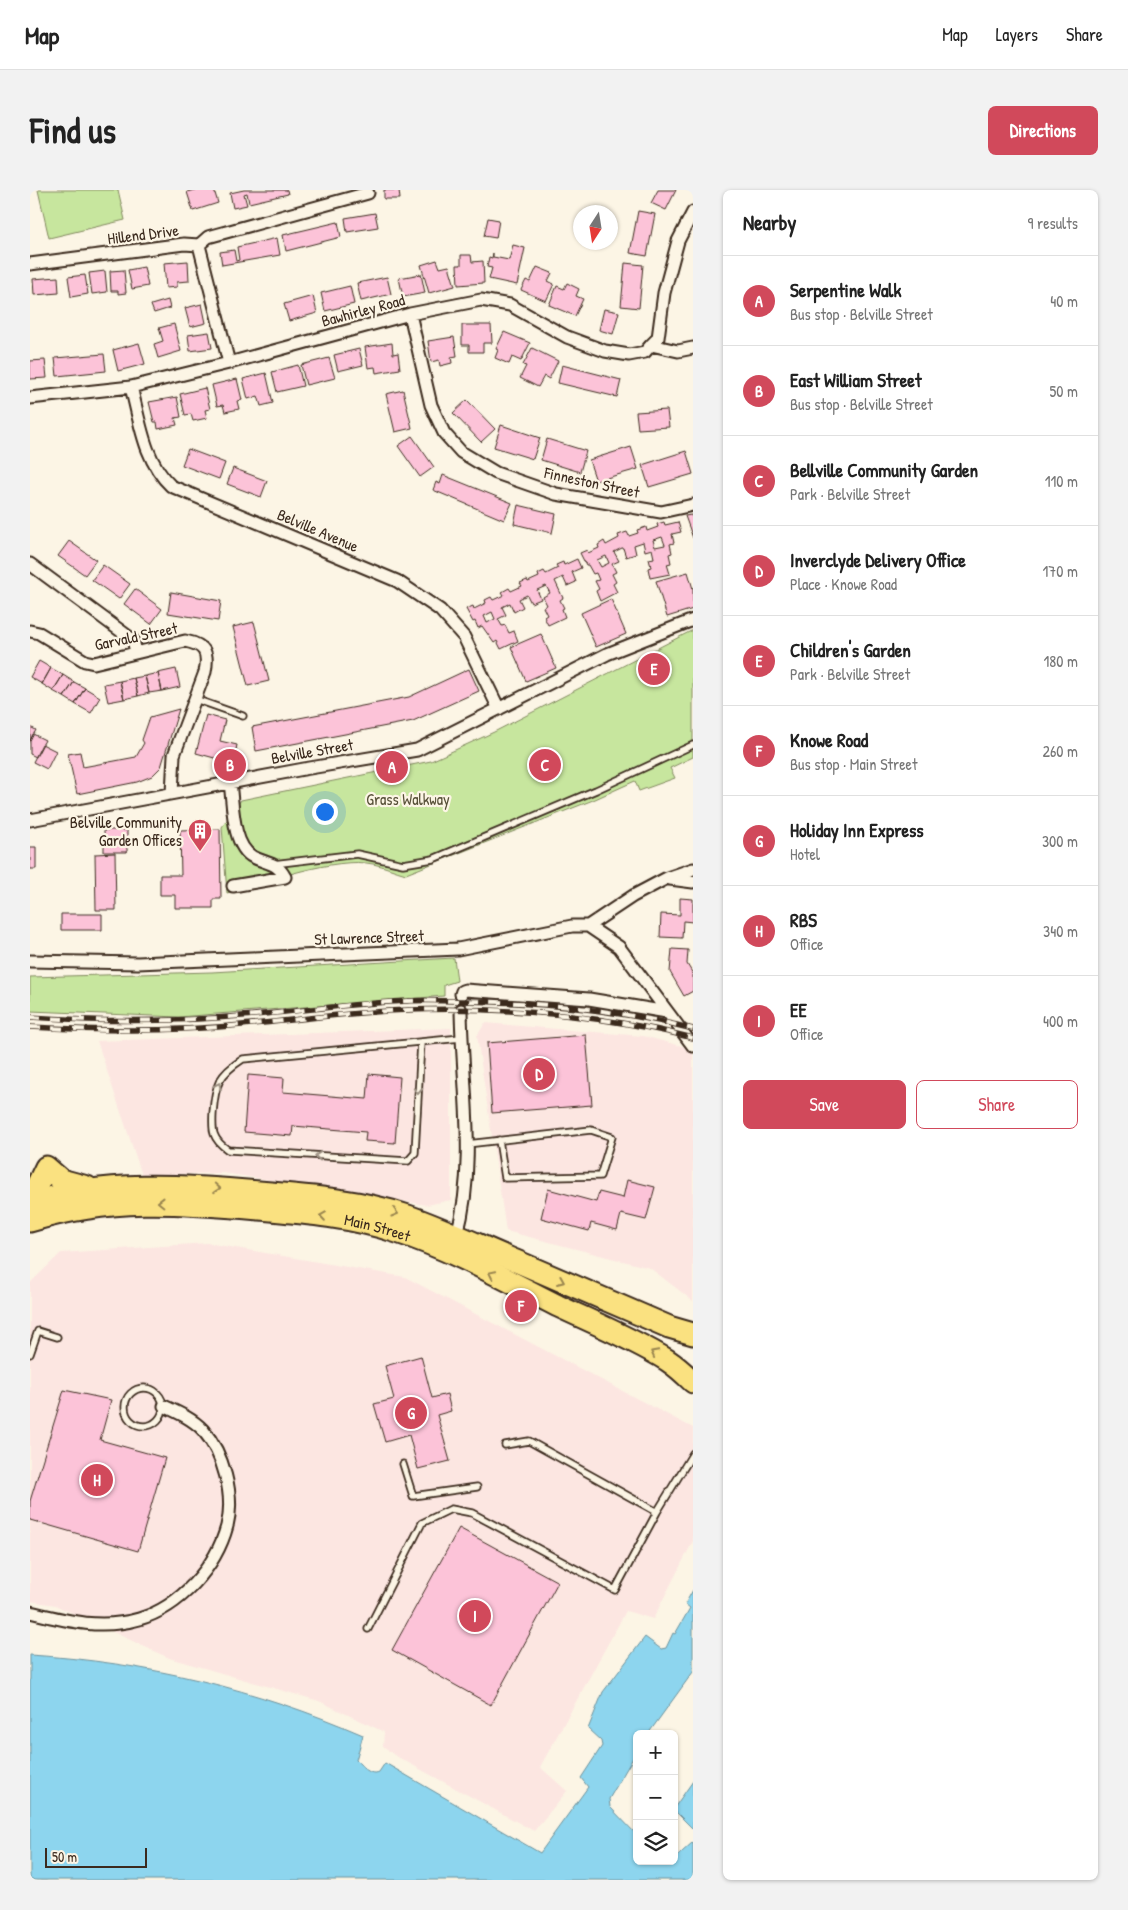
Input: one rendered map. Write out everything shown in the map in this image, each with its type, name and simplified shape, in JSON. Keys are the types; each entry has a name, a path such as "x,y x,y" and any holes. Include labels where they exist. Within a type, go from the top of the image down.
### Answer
{"highway":[{"path":"30,1201 46,1167 61,1180 94,1189"},
{"name":"Main Street","path":"30,1201 94,1189 137,1185 170,1185 314,1197 393,1212 457,1235 669,1327 693,1334"},
{"name":"Main Street","path":"30,1221 108,1204 158,1202 299,1212 373,1225 439,1248 625,1338 667,1360 693,1382"}],"street":[{"path":"332,190 336,202"},
{"path":"199,245 208,237 368,193"},
{"path":"651,345 658,338 664,293 678,241 693,212"},
{"name":"Hillend Drive","path":"30,264 184,244 199,245 229,363"},
{"name":"Bawhirley Road","path":"30,398 131,387 229,363 410,314 481,300 510,305 567,338 605,351 629,355 645,352 651,345"},
{"name":"Finneston Street","path":"410,314 431,405 444,433 461,452 496,472 556,494 661,512 693,505"},
{"path":"651,345 678,351 693,348"},
{"name":"Belville Avenue","path":"131,387 149,456 160,475 171,486 397,581 433,605 440,610 464,637 499,710"},
{"path":"30,564 133,640 136,652"},
{"name":"Belville Street","path":"30,820 230,782 417,750 607,654 693,620"},
{"name":"Garvald Street","path":"30,631 39,633 85,661 94,663 185,641 197,644 204,650 208,661 195,700"},
{"path":"172,793 174,755 195,700"},
{"path":"230,782 235,825 240,845 252,856 280,868 285,877 233,886"},
{"path":"693,870 668,878 632,896 588,926 618,947 693,1046"},
{"path":"668,878 693,882"},
{"name":"St Lawrence Street","path":"30,961 138,963 458,949 572,926 588,926"},
{"path":"461,994 465,990 589,999 667,1012"},
{"path":"457,1235 464,1208 467,1144 461,1010"},
{"path":"30,1612 71,1622 108,1625 140,1618 167,1606 196,1583 220,1548 228,1524 229,1501 225,1470 215,1447 202,1428 181,1414 164,1406"}],"lane":[{"path":"195,700 243,716"},
{"path":"271,864 357,854 403,864 433,859 596,790 693,745"},
{"path":"421,1042 415,1153 408,1161 228,1150 220,1144 212,1132 214,1091 221,1078 230,1068 243,1059 461,1038"},
{"path":"467,1144 499,1140 591,1130 612,1137 600,1176 505,1178 499,1140"},
{"path":"30,1354 38,1331 57,1337"},
{"path":"139,1388 146,1388 152,1389 159,1394 164,1406 163,1414 155,1423 149,1426 139,1426 128,1417 125,1405 131,1392 139,1388"},
{"path":"505,1445 529,1441 657,1512"},
{"path":"368,1629 422,1523 451,1509 472,1513 615,1590 657,1512 693,1453 693,1449"},
{"path":"403,1464 413,1496 477,1487"}],"shaded area":[{"path":"485,1023 643,1036 693,1049 693,1301 650,1268 506,1231 477,1036"},
{"path":"451,1028 451,1200 427,1205 224,1173 142,1175 97,1041"},
{"path":"207,1243 405,1277 693,1428 693,1541 653,1619 626,1611 540,1767 567,1791 534,1831 394,1755 383,1746 384,1732 319,1701 169,1658 55,1605 30,1601 30,1283 61,1253"}],"green space":[{"path":"38,190 118,190 125,220 49,238"},
{"name":"Grass Walkway","path":"693,630 693,757 670,768 675,778 639,791 635,781 593,800 406,874 373,864 358,862 300,871 227,893 222,827 241,800 431,761 494,732"},
{"path":"454,958 457,981 444,985 444,996 179,1017 30,1011 30,977 212,972"}],"water":[{"path":"693,1590 693,1672 651,1730 633,1730 633,1758 609,1799 610,1807 633,1831 633,1865 678,1865 678,1856 693,1842 693,1880 30,1880 30,1655 116,1664 200,1680 282,1704 323,1719 363,1735 356,1760 367,1770 373,1773 379,1772 385,1763 540,1853 588,1787 581,1778 602,1746 601,1741 588,1729 603,1692 645,1637 661,1649 666,1648 673,1633 675,1634 690,1608 685,1604"},
{"path":"693,1781 693,1829 678,1814 678,1802"}],"building":[{"path":"214,190 218,203 193,211 187,192"},
{"path":"244,190 287,190 288,194 249,203 247,193 244,194 247,205 233,208 230,193"},
{"path":"384,190 399,190 400,199 384,199"},
{"path":"658,190 676,190 666,210 651,203"},
{"path":"638,211 655,214 647,256 630,253"},
{"path":"375,213 378,227 347,232 345,218"},
{"path":"488,218 499,220 496,238 484,236"},
{"path":"338,222 341,237 286,251 283,235"},
{"path":"277,238 280,255 222,265 220,252 234,250 236,261 239,260 237,247"},
{"path":"513,245 525,248 517,285 489,279 492,268 487,267 489,257 492,258 493,253 493,257 509,260"},
{"path":"461,255 471,255 472,262 483,261 484,283 458,285 457,265 461,265"},
{"path":"437,260 440,268 449,266 455,286 429,293 421,265"},
{"path":"188,261 189,281 177,282 177,287 166,288 164,263"},
{"path":"625,263 643,265 639,308 621,306"},
{"path":"144,267 148,286 132,289 128,270"},
{"path":"537,267 552,273 548,281 554,284 546,301 521,290 526,280 530,282"},
{"path":"124,270 126,293 118,294 118,291 111,291 110,271"},
{"path":"105,271 107,292 92,294 89,273"},
{"path":"421,274 425,293 403,297 399,278"},
{"path":"85,275 88,294 71,297 68,277"},
{"path":"58,277 59,293 34,295 33,279"},
{"path":"387,277 391,294 361,301 357,283"},
{"path":"567,283 579,289 576,296 583,299 575,316 549,305 557,286 564,289"},
{"path":"350,286 354,304 325,311 321,293"},
{"path":"313,296 317,313 289,321 284,304"},
{"path":"168,300 170,308 154,313 151,305"},
{"path":"202,304 206,323 190,327 185,308"},
{"path":"604,309 619,312 613,334 599,330"},
{"path":"174,324 181,351 158,358 154,344 163,341 159,328"},
{"path":"462,325 491,325 492,343 483,343 483,352 469,352 469,345 462,345"},
{"path":"209,332 212,348 190,351 188,335"},
{"path":"504,332 530,343 521,361 512,357 509,364 495,358 498,350 496,349"},
{"path":"454,337 457,356 451,357 452,363 440,366 439,360 431,362 428,341"},
{"path":"139,343 145,364 118,371 113,350"},
{"path":"392,343 393,354 398,353 400,369 376,373 375,367 368,368 365,347"},
{"path":"532,348 558,361 549,379 544,376 538,387 520,378 526,366 523,365"},
{"path":"359,349 363,365 338,371 334,355"},
{"path":"104,354 106,371 57,376 55,358"},
{"path":"329,358 335,378 306,385 301,365"},
{"path":"45,360 47,378 30,379 30,361"},
{"path":"298,365 303,386 277,392 272,372"},
{"path":"562,365 621,380 617,397 558,383"},
{"path":"266,373 273,403 261,406 258,396 248,399 243,379"},
{"path":"237,379 242,400 237,401 239,409 225,412 223,405 217,406 212,385"},
{"path":"205,388 210,409 205,410 207,418 193,421 191,414 185,415 180,394"},
{"path":"403,390 412,428 395,432 386,394"},
{"path":"177,397 181,417 175,418 177,425 158,429 157,422 154,422 149,402"},
{"path":"467,400 495,429 481,442 453,413"},
{"path":"667,410 669,427 638,429 636,412"},
{"path":"501,425 540,438 533,459 494,447"},
{"path":"412,436 434,467 420,477 398,446"},
{"path":"547,439 586,451 580,472 541,460"},
{"path":"631,447 638,469 596,481 589,460"},
{"path":"188,449 225,463 219,479 182,465"},
{"path":"686,451 693,474 649,487 642,465"},
{"path":"233,468 267,481 261,497 227,484"},
{"path":"443,475 512,503 504,520 433,490 436,482 440,484"},
{"path":"518,505 556,514 552,533 514,524"},
{"path":"691,515 693,518 693,538 685,516"},
{"path":"664,522 665,525 678,522 681,532 672,534 674,543 670,544 672,553 669,554 671,563 667,564 670,574 650,578 648,568 651,567 649,559 654,558 652,549 645,551 643,542 634,545 636,554 626,557 622,548 614,552 619,561 612,564 616,572 612,574 616,582 613,584 617,592 600,601 596,591 599,589 595,581 599,580 596,573 593,574 588,565 586,565 580,553 587,550 588,553 599,548 598,545 604,541 606,545 619,538 618,535 627,532 629,536 638,533 637,530 646,527 647,531 658,527 657,524","holes":["662,537 665,545 655,547 653,540","606,556 609,563 601,567 597,560"]},
{"path":"69,541 96,560 85,575 58,556"},
{"path":"577,559 581,568 572,572 576,582 567,586 563,577 555,581 563,598 560,600 564,608 562,609 565,617 548,625 544,617 547,615 543,607 547,605 543,597 550,593 546,586 537,590 541,599 531,603 527,595 519,599 523,607 514,612 510,603 502,607 506,615 498,619 502,626 505,625 509,633 514,631 518,641 501,649 497,641 494,643 482,626 478,628 466,609 473,606 474,609 486,603 485,600 491,597 493,600 504,595 502,592 509,588 511,591 522,586 520,583 539,577 538,574 544,571 546,574 558,568 556,565 563,562 564,565","holes":["492,612 495,619 487,623 484,616"]},
{"path":"103,565 130,584 119,599 92,580"},
{"path":"688,572 693,589 693,609 667,617 656,581"},
{"path":"135,589 162,609 151,624 124,604"},
{"path":"171,592 221,601 218,621 168,613"},
{"path":"611,599 626,634 596,647 581,613"},
{"path":"254,622 269,681 248,686 233,627"},
{"path":"541,634 556,668 526,681 511,647"},
{"path":"39,661 51,668 42,684 30,677"},
{"path":"51,668 63,675 53,691 42,684"},
{"path":"176,669 180,687 162,691 158,673"},
{"path":"469,669 479,691 413,721 256,751 252,727 409,697"},
{"path":"158,673 162,691 149,693 145,676"},
{"path":"63,675 74,682 64,697 53,691"},
{"path":"145,676 149,693 138,696 134,678"},
{"path":"134,678 138,696 124,699 120,681"},
{"path":"120,681 124,699 108,702 104,684"},
{"path":"74,682 85,688 75,704 64,697"},
{"path":"85,688 100,697 91,713 75,704"},
{"path":"179,709 161,767 152,776 137,782 77,794 68,754 80,752 83,767 136,757 144,743 142,740 150,717"},
{"path":"206,715 225,720 220,741 237,745 233,763 196,753"},
{"path":"30,727 36,730 30,741"},
{"path":"33,734 45,740 36,757 30,754 30,741"},
{"path":"42,744 56,751 47,769 33,762"},
{"name":"Belville Community Garden Offices","path":"220,829 221,899 213,899 213,908 175,908 175,895 160,895 160,875 181,875 180,830"},
{"path":"104,830 127,830 127,852 104,852"},
{"path":"30,847 36,847 36,869 30,869"},
{"path":"115,853 116,910 96,910 95,854"},
{"path":"680,898 693,899 693,922 683,921 682,938 660,937 661,914 680,915"},
{"path":"61,914 102,914 102,930 61,930"},
{"path":"672,949 688,950 687,964 693,974 693,991 684,996 670,972"},
{"path":"586,1035 592,1105 492,1113 487,1043"},
{"path":"369,1074 400,1077 395,1143 365,1141 366,1132 293,1126 292,1136 244,1132 248,1075 284,1078 283,1092 367,1099"},
{"path":"627,1180 655,1187 646,1220 621,1214 617,1230 591,1223 589,1231 541,1218 548,1189 596,1202 599,1192 623,1198"},
{"path":"421,1356 432,1398 447,1394 451,1411 437,1415 450,1461 418,1469 409,1435 385,1442 374,1404 394,1399 385,1366"},
{"path":"64,1390 111,1400 100,1440 165,1458 138,1551 30,1520 30,1501"},
{"path":"459,1528 558,1582 491,1705 392,1650"}],"railway":[{"path":"30,1017 83,1020 189,1019 387,1002 461,1001 577,1008 635,1016 693,1029"},
{"path":"30,1027 110,1030 189,1029 345,1014 444,1009 515,1011 587,1018 623,1023 693,1038"}],"place":[{"name":"Children's Garden","path":"654,669"},
{"name":"East William Street","path":"230,765"},
{"name":"Bellville Community Garden","path":"545,765"},
{"name":"Serpentine Walk","path":"392,767"},
{"name":"Belville Community Garden Offices","path":"200,852"},
{"name":"Inverclyde Delivery Office","path":"539,1074"},
{"name":"Knowe Road","path":"521,1306"},
{"name":"Holiday Inn Express","path":"411,1413"},
{"name":"RBS","path":"97,1480"},
{"name":"EE","path":"475,1616"}]}
